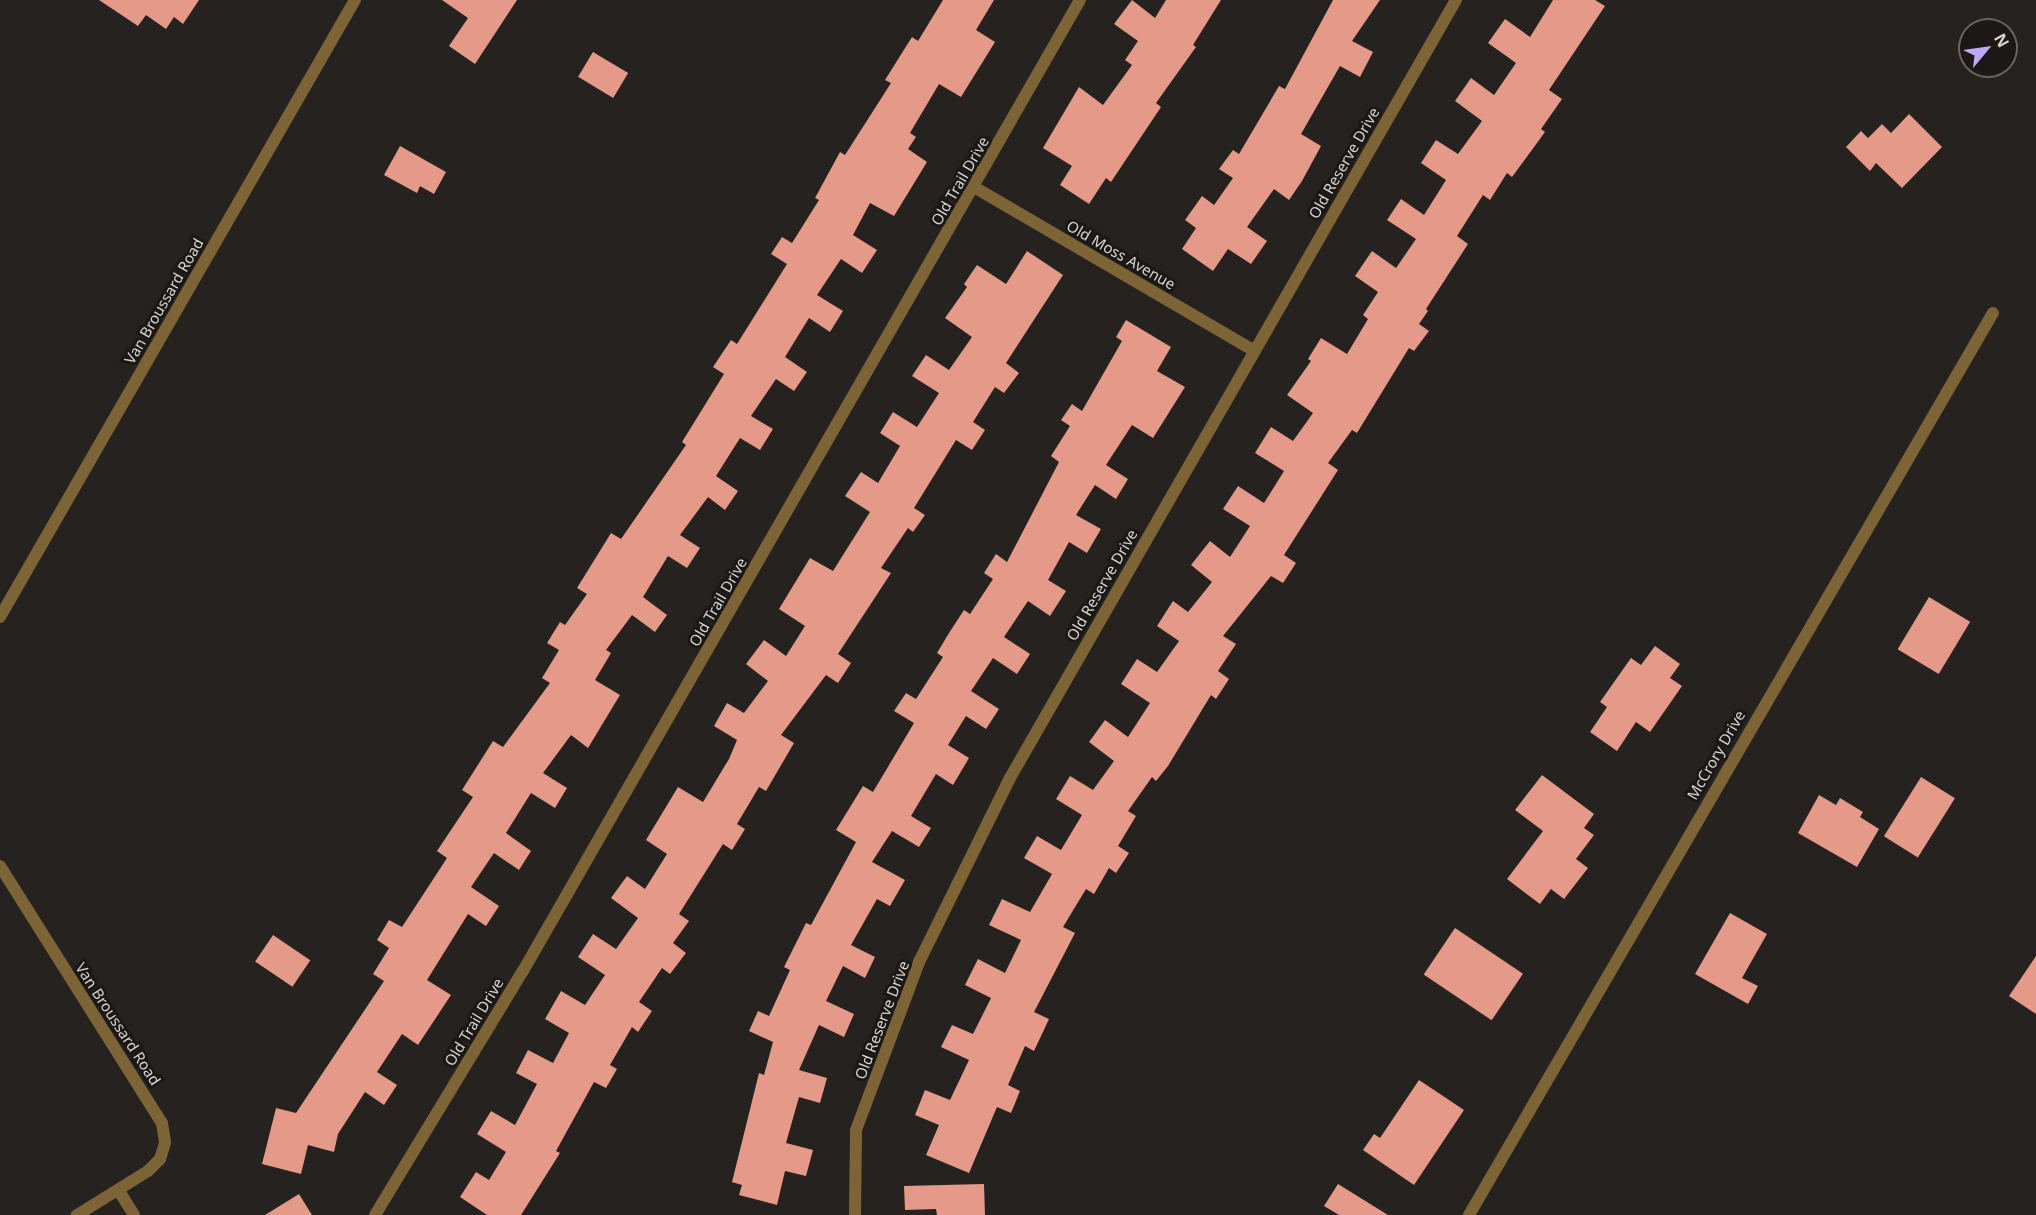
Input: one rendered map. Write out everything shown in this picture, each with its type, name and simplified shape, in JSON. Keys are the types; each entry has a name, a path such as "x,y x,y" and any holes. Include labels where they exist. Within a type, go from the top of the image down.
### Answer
{"street":[{"name":"Van Broussard Road","path":"0,617 355,0"},
{"name":"Old Trail Drive","path":"375,1215 523,971 1080,0"},
{"name":"Old Reserve Drive","path":"855,1215 856,1130 919,962 1010,778 1253,350 1456,0"},
{"name":"Old Moss Avenue","path":"974,187 1253,350"},
{"name":"McCrory Drive","path":"1469,1215 1993,313"},
{"name":"Van Broussard Road","path":"0,866 162,1124 165,1143 160,1159 119,1191 77,1215"},
{"path":"119,1191 134,1215"}],"building":[{"path":"99,0 199,0 183,24 174,17 166,29 146,15 138,26"},
{"path":"442,0 517,0 475,64 449,46 468,18"},
{"path":"943,0 994,0 976,30 995,42 961,97 939,84 910,133 916,137 908,149 927,162 894,216 870,203 853,235 877,250 862,273 841,259 817,295 843,311 830,332 809,318 785,357 807,372 794,391 776,379 751,416 773,429 760,450 740,438 716,476 738,491 725,510 708,497 680,535 700,548 687,568 668,556 643,597 667,615 655,632 632,615 606,650 611,653 595,680 620,695 588,748 571,735 543,773 567,788 555,808 531,793 506,833 531,851 519,870 494,853 471,887 499,906 486,926 468,914 427,980 451,995 418,1045 402,1034 377,1072 397,1085 384,1105 365,1092 338,1134 334,1152 308,1145 301,1174 262,1164 276,1108 296,1113 384,981 373,974 389,948 377,940 389,920 402,927 447,858 437,851 473,797 462,790 493,741 503,747 550,683 542,678 559,650 547,643 560,622 565,625 587,594 577,588 611,533 621,539 686,445 682,442 724,374 713,367 731,340 737,344 787,264 771,254 782,237 792,243 819,200 815,198 840,152 845,155 891,83 885,80 912,37 918,41"},
{"path":"1132,0 1155,18 1166,0 1221,0 1193,45 1196,47 1156,103 1161,107 1111,182 1106,178 1089,204 1060,185 1072,166 1043,148 1079,87 1103,105 1132,65 1125,60 1138,41 1114,24"},
{"path":"1333,0 1380,0 1352,41 1373,52 1360,77 1340,66 1301,134 1321,146 1302,181 1289,200 1274,189 1247,227 1267,241 1251,264 1228,249 1213,271 1182,249 1196,228 1185,220 1202,196 1214,205 1233,178 1219,169 1233,150 1239,154 1279,86 1285,89"},
{"path":"1553,0 1595,0 1605,6 1549,90 1562,99 1541,129 1545,132 1512,177 1507,173 1490,200 1483,195 1457,236 1468,244 1426,309 1428,311 1419,324 1429,331 1414,351 1409,348 1357,433 1352,430 1328,463 1338,470 1284,555 1296,563 1283,583 1271,576 1223,636 1236,644 1218,671 1229,679 1216,699 1211,695 1168,766 1156,781 1152,777 1128,811 1136,816 1118,846 1129,853 1116,873 1109,868 1094,894 1086,889 1063,927 1075,933 1034,1012 1049,1019 1034,1051 1025,1046 1008,1085 1020,1091 1011,1113 997,1107 969,1173 926,1155 939,1125 915,1115 925,1090 950,1100 969,1060 941,1047 952,1025 973,1034 991,998 965,985 978,959 1005,973 1021,940 989,925 1002,899 1030,912 1052,874 1024,858 1037,836 1061,850 1082,815 1056,799 1070,776 1093,790 1114,761 1089,742 1105,720 1128,737 1150,703 1121,684 1137,659 1157,672 1179,641 1157,626 1173,601 1188,612 1212,582 1191,565 1210,541 1230,557 1250,526 1223,509 1238,486 1264,503 1284,471 1255,453 1271,427 1293,441 1313,413 1287,395 1311,361 1308,359 1321,338 1347,354 1368,319 1363,315 1378,292 1355,276 1372,251 1396,268 1416,239 1387,220 1401,199 1424,215 1446,180 1421,163 1436,140 1458,154 1482,121 1455,101 1471,78 1494,95 1516,63 1488,43 1505,19 1530,37"},
{"path":"593,52 628,73 613,98 578,77"},
{"path":"1909,114 1942,147 1902,188 1876,163 1870,171 1846,147 1861,131 1868,138 1882,124 1891,133"},
{"path":"400,146 446,172 434,194 420,186 417,193 384,175"},
{"path":"1027,251 1063,275 1006,363 1019,373 1004,393 995,387 973,422 985,430 972,450 956,440 914,508 925,515 913,532 908,528 881,568 891,573 838,654 851,663 838,683 826,675 781,735 794,743 766,791 759,787 737,824 745,829 732,850 723,844 679,914 689,921 673,943 686,953 670,974 662,968 639,1002 652,1011 638,1032 632,1027 610,1065 617,1069 606,1088 594,1082 556,1151 560,1153 521,1215 487,1215 460,1197 476,1172 489,1180 506,1152 477,1134 491,1111 515,1125 537,1084 516,1073 528,1050 553,1063 569,1033 545,1019 561,991 585,1005 605,975 578,957 593,934 616,949 638,918 611,898 627,876 645,889 667,854 646,840 678,787 703,802 729,759 737,740 714,726 727,703 744,713 768,681 746,664 764,640 786,656 805,626 779,609 810,558 833,571 870,512 845,496 861,472 878,483 900,446 880,433 893,412 917,427 939,393 912,376 926,355 949,370 972,337 945,318 967,287 964,284 977,265 1006,284"},
{"path":"1126,320 1171,347 1157,371 1185,387 1153,438 1132,425 1106,465 1128,479 1116,499 1095,485 1076,515 1101,529 1087,553 1069,542 1048,580 1066,591 1050,616 1028,601 1004,637 1030,654 1017,674 993,658 971,691 999,709 986,729 966,716 948,745 969,758 953,785 936,774 911,816 931,828 919,847 892,831 872,862 905,880 890,906 877,899 851,945 875,957 865,978 843,966 826,1001 854,1014 844,1037 819,1025 799,1070 827,1078 820,1103 799,1097 786,1143 813,1150 806,1176 785,1171 777,1205 739,1195 742,1185 732,1182 759,1073 764,1075 773,1042 749,1031 758,1011 769,1016 790,970 784,967 806,923 811,925 856,842 836,830 863,786 873,792 914,723 894,711 906,693 916,699 943,657 937,653 949,633 964,610 970,614 993,579 984,573 996,554 1007,562 1059,462 1051,456 1070,426 1061,420 1072,404 1082,411 1122,341 1116,337"},
{"path":"1929,597 1970,622 1939,674 1898,649"},
{"path":"1655,646 1680,664 1670,678 1682,686 1650,732 1636,722 1617,751 1590,732 1607,707 1600,702 1631,658 1641,665"},
{"path":"1542,775 1594,814 1584,828 1594,835 1576,859 1588,868 1564,899 1551,889 1540,904 1507,879 1543,831 1515,810"},
{"path":"1921,777 1955,798 1918,858 1884,836"},
{"path":"1819,795 1836,805 1840,798 1863,812 1860,817 1879,829 1857,867 1798,833"},
{"path":"1730,913 1767,934 1742,978 1758,986 1748,1004 1695,974"},
{"path":"1455,928 1523,974 1492,1020 1424,974"},
{"path":"273,935 310,960 292,987 255,962"},
{"path":"2036,956 2036,1014 2009,996"},
{"path":"1419,1080 1464,1110 1414,1185 1363,1150 1374,1134 1380,1138"},
{"path":"984,1184 985,1215 937,1215 936,1209 905,1210 904,1186"},
{"path":"1338,1184 1388,1215 1339,1215 1324,1206"},
{"path":"299,1194 312,1215 265,1215"}]}
